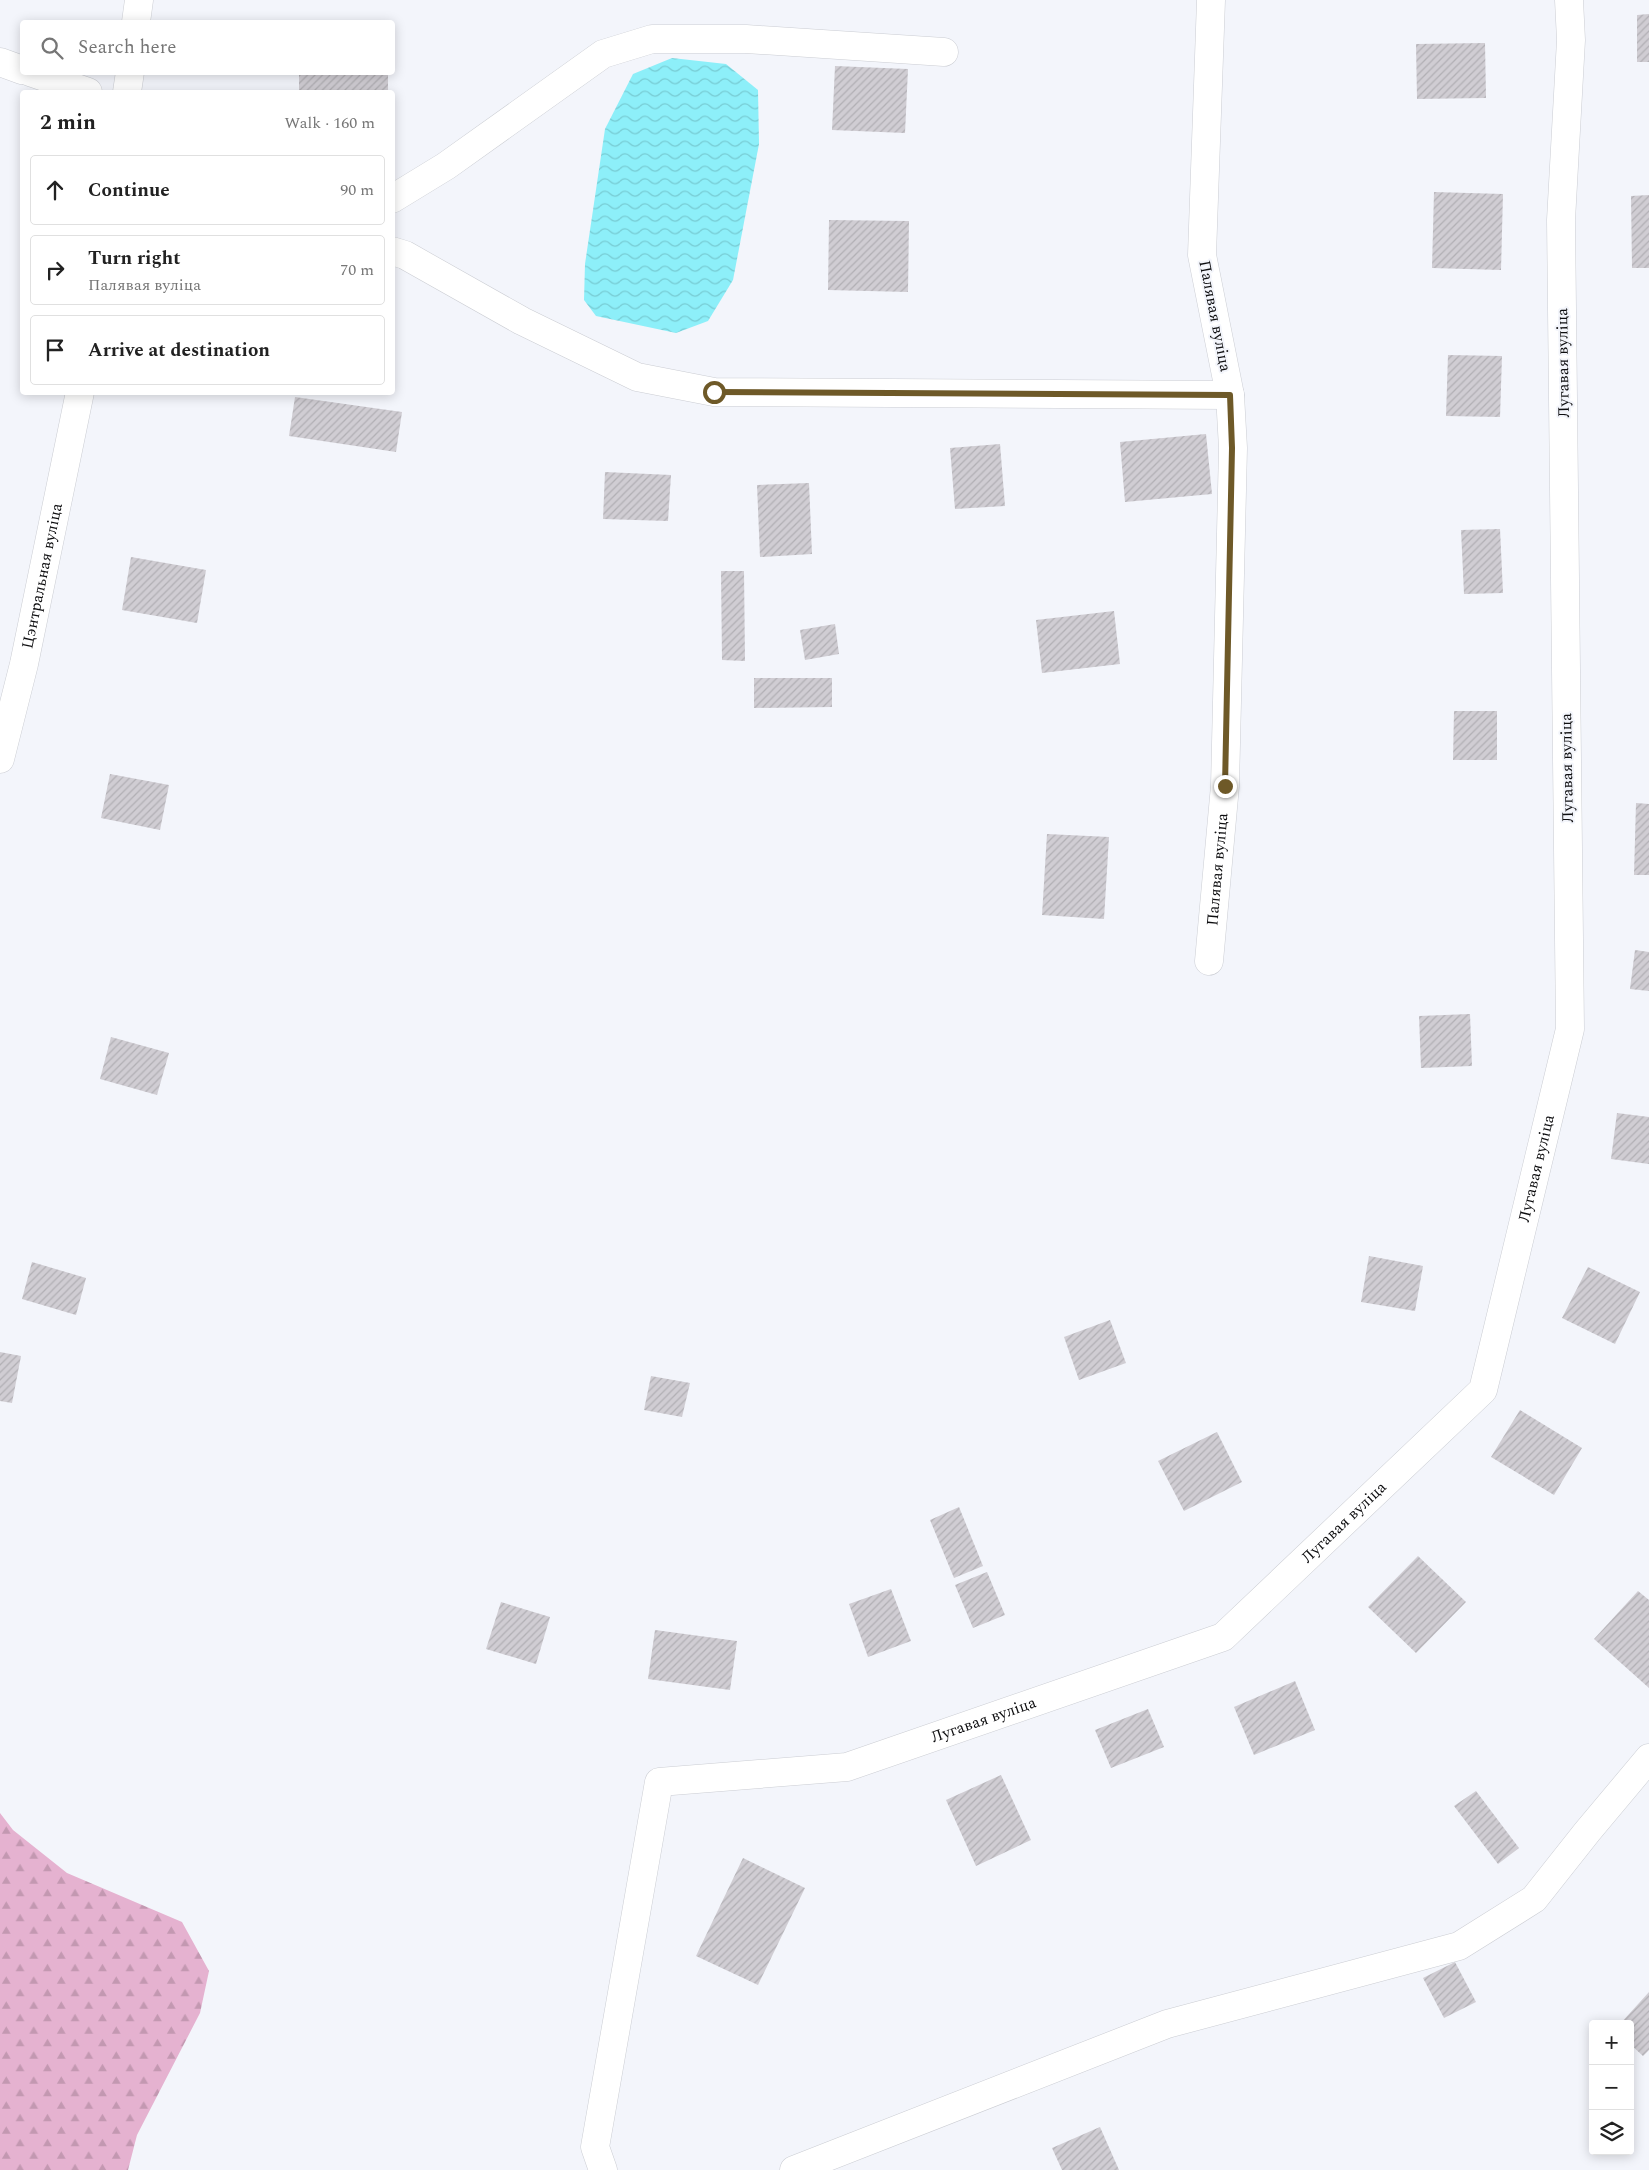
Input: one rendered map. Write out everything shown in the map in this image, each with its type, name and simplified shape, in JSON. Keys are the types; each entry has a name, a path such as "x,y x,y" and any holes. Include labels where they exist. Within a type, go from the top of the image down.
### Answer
{"street":[{"path":"136,20 139,0"},
{"name":"Палявая вуліца","path":"1209,961 1225,786 1232,448 1230,395 1202,255 1211,0"},
{"name":"Лугавая вуліца","path":"604,2170 595,2147 659,1782 847,1767 1222,1637 1483,1390 1570,1029 1561,220 1571,40 1569,0"},
{"path":"395,197 446,166 603,54 652,38 746,39 944,52"},
{"path":"0,62 20,69"},
{"path":"39,75 82,90"},
{"path":"127,90 130,75"},
{"path":"395,252 405,254 522,321 637,377 714,392 1230,395"},
{"name":"Цэнтральная вуліца","path":"0,759 24,664 79,395"},
{"path":"794,2170 847,2161 1167,2024 1459,1946 1534,1899 1649,1758"}],"green space":[{"path":"0,1813 13,1830 67,1873 182,1922 209,1971 200,2013 137,2135 128,2170 0,2170"}],"water":[{"path":"672,58 726,64 758,90 759,144 733,280 708,321 676,333 596,316 584,300 585,264 605,129 633,74"}],"building":[{"path":"1649,14 1649,62 1637,62 1637,15"},
{"path":"1485,43 1486,98 1417,99 1416,44"},
{"path":"835,66 908,69 905,133 832,130"},
{"path":"299,75 388,75 388,90 299,90"},
{"path":"1434,192 1503,194 1501,270 1432,268"},
{"path":"1649,195 1649,268 1632,268 1631,196"},
{"path":"829,220 909,221 908,292 828,290"},
{"path":"1448,355 1502,356 1500,417 1446,416"},
{"path":"295,397 402,412 396,452 289,436"},
{"path":"1206,434 1212,494 1125,502 1120,442"},
{"path":"1000,444 1005,506 955,509 950,448"},
{"path":"605,472 671,475 668,521 603,519"},
{"path":"809,483 812,554 760,557 757,485"},
{"path":"1500,529 1503,593 1464,594 1461,530"},
{"path":"131,557 206,570 197,623 122,610"},
{"path":"721,571 744,571 745,661 722,660"},
{"path":"1114,611 1120,664 1042,673 1036,620"},
{"path":"835,624 839,654 805,660 800,630"},
{"path":"754,678 832,678 832,707 754,708"},
{"path":"1454,711 1497,711 1497,760 1453,760"},
{"path":"110,774 169,785 160,830 101,818"},
{"path":"1636,803 1649,804 1649,875 1634,875"},
{"path":"1047,834 1109,837 1104,919 1042,915"},
{"path":"1635,950 1649,952 1649,991 1630,989"},
{"path":"1470,1014 1472,1066 1421,1068 1419,1016"},
{"path":"111,1037 169,1053 157,1095 100,1079"},
{"path":"1617,1113 1649,1117 1649,1164 1611,1159"},
{"path":"1369,1256 1423,1266 1415,1311 1361,1302"},
{"path":"32,1262 86,1278 76,1315 22,1299"},
{"path":"1588,1267 1640,1292 1615,1344 1562,1318"},
{"path":"1110,1320 1126,1363 1079,1380 1064,1337"},
{"path":"0,1352 21,1356 12,1403 0,1401"},
{"path":"651,1376 690,1383 682,1417 644,1410"},
{"path":"1520,1410 1582,1448 1554,1495 1491,1457"},
{"path":"1217,1432 1242,1482 1184,1511 1158,1461"},
{"path":"959,1507 983,1566 954,1578 930,1520"},
{"path":"1418,1556 1466,1602 1416,1653 1368,1607"},
{"path":"987,1572 1005,1615 973,1628 955,1585"},
{"path":"891,1589 911,1641 868,1657 849,1604"},
{"path":"1638,1591 1649,1600 1649,1688 1594,1639"},
{"path":"501,1602 550,1617 536,1664 486,1649"},
{"path":"655,1630 737,1641 730,1690 648,1679"},
{"path":"1295,1681 1315,1730 1254,1755 1234,1707"},
{"path":"1148,1709 1164,1747 1111,1768 1095,1730"},
{"path":"1001,1775 1031,1840 976,1866 946,1800"},
{"path":"1476,1791 1519,1848 1498,1864 1454,1806"},
{"path":"743,1858 805,1888 758,1985 696,1956"},
{"path":"1455,1962 1476,2002 1444,2018 1423,1978"},
{"path":"1649,1992 1649,2050 1643,2056 1634,2048 1634,2020 1624,2020"},
{"path":"1100,2127 1119,2170 1062,2170 1052,2148"}],"route":[{"path":"714,392 1230,395 1232,448 1225,786"}]}
